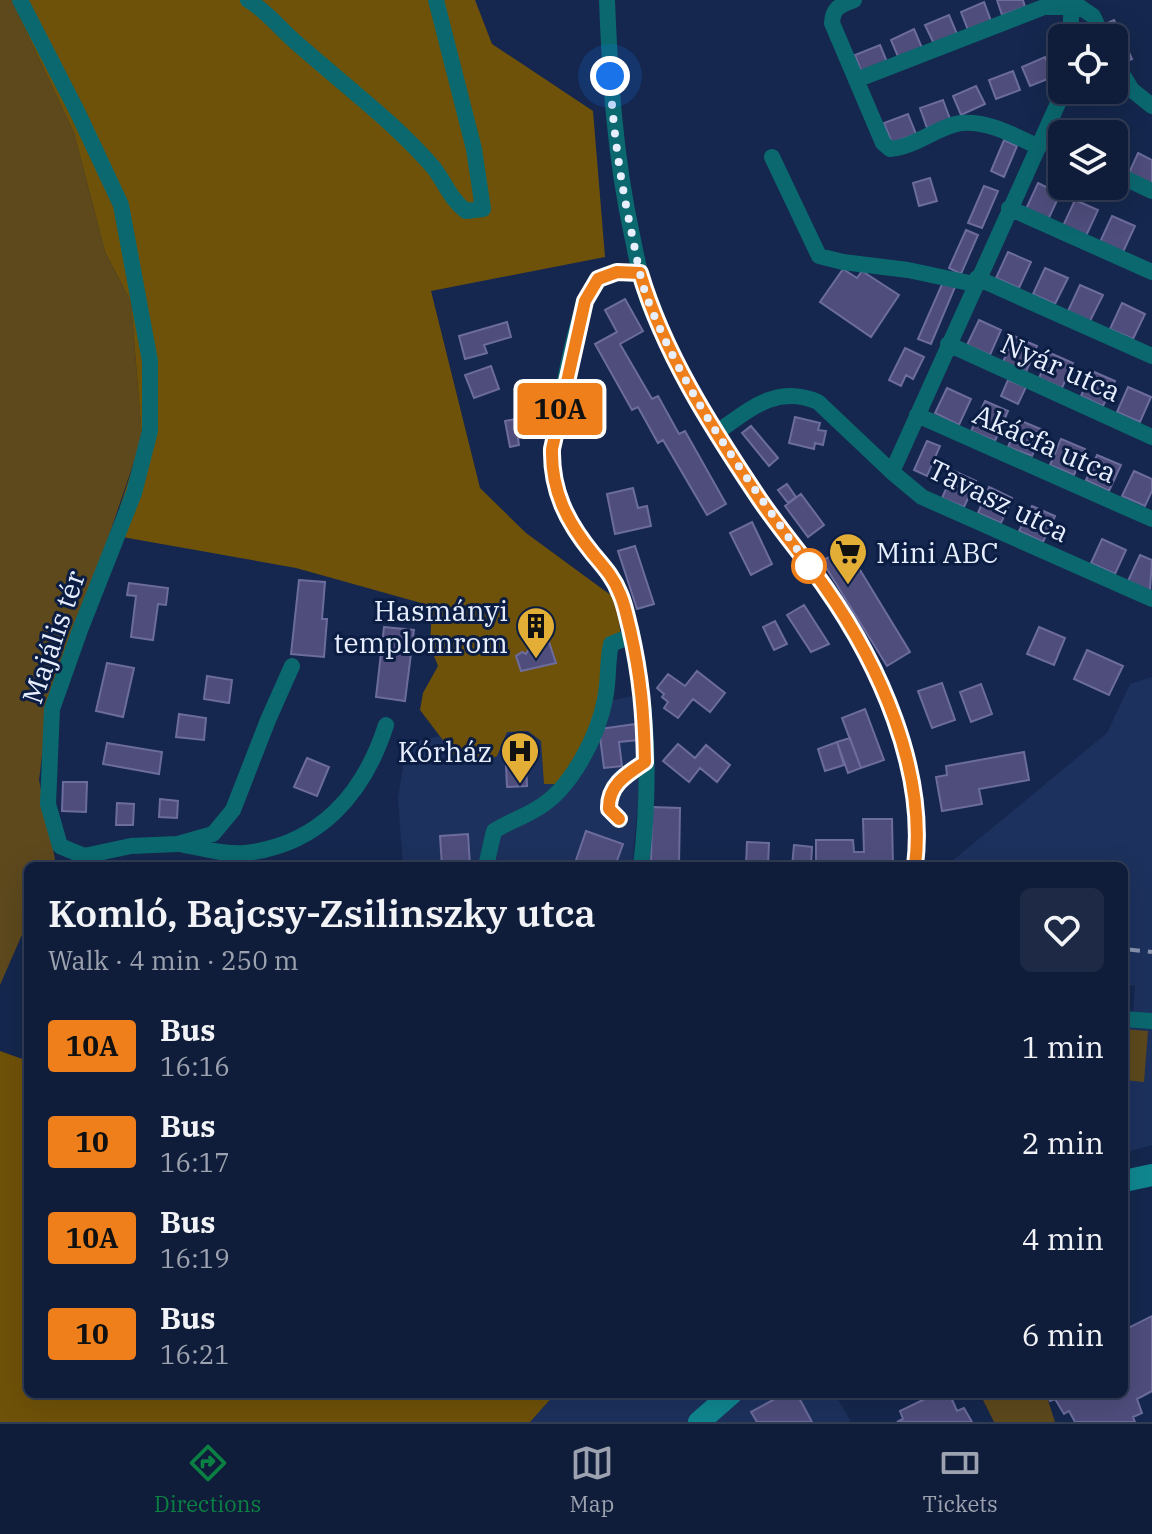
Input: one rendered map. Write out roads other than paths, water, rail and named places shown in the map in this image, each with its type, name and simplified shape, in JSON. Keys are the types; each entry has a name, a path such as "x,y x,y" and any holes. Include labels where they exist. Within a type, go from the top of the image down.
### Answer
{"main road":[{"path":"1128,1180 1152,1175"},
{"path":"699,1422 726,1398"}],"street":[{"name":"Majális tér","path":"20,0 121,205 150,361 150,431 134,493 52,709 48,804 60,846 84,856"},
{"path":"248,0 264,10 295,43 385,119 435,169 454,203 466,211 483,209 474,149 436,0"},
{"path":"607,0 618,161 649,303 680,370 716,433 757,497 827,590 880,685 912,778 916,810 915,862"},
{"path":"854,0 833,12 832,23 882,142 890,149 902,148 960,123 1001,130 1048,146"},
{"path":"856,80 1044,7 1072,3 1093,16 1097,24"},
{"path":"1071,24 1072,3"},
{"path":"1128,84 1152,106"},
{"path":"892,472 1058,104"},
{"path":"772,157 819,256 976,281 1152,356"},
{"path":"1128,180 1152,191"},
{"path":"1009,208 1152,272"},
{"path":"640,273 608,274 598,279 591,288 575,339 551,459 558,498 582,539 613,579 622,597 631,636 643,691 646,814 641,862"},
{"name":"Nyár utca","path":"948,344 1152,437"},
{"name":"Tavasz utca","path":"716,433 759,403 793,394 806,396 818,402 922,497 1152,599"},
{"name":"Akácfa utca","path":"917,415 1152,519"},
{"path":"487,862 494,831 557,795 580,761 599,724 611,644 631,636"},
{"path":"178,844 213,834 233,810 292,666"},
{"path":"84,856 131,846 178,844 226,853 244,853 273,847 308,834 329,819 349,797 377,753 386,725"},
{"path":"84,856 95,862"},
{"path":"1128,1019 1152,1021"}],"railway":[{"path":"1128,949 1152,952"}],"place":[{"name":"Mini ABC","path":"848,586"},
{"name":"Hasmányi templomrom","path":"536,660"},
{"name":"Kórház","path":"520,785"}]}
